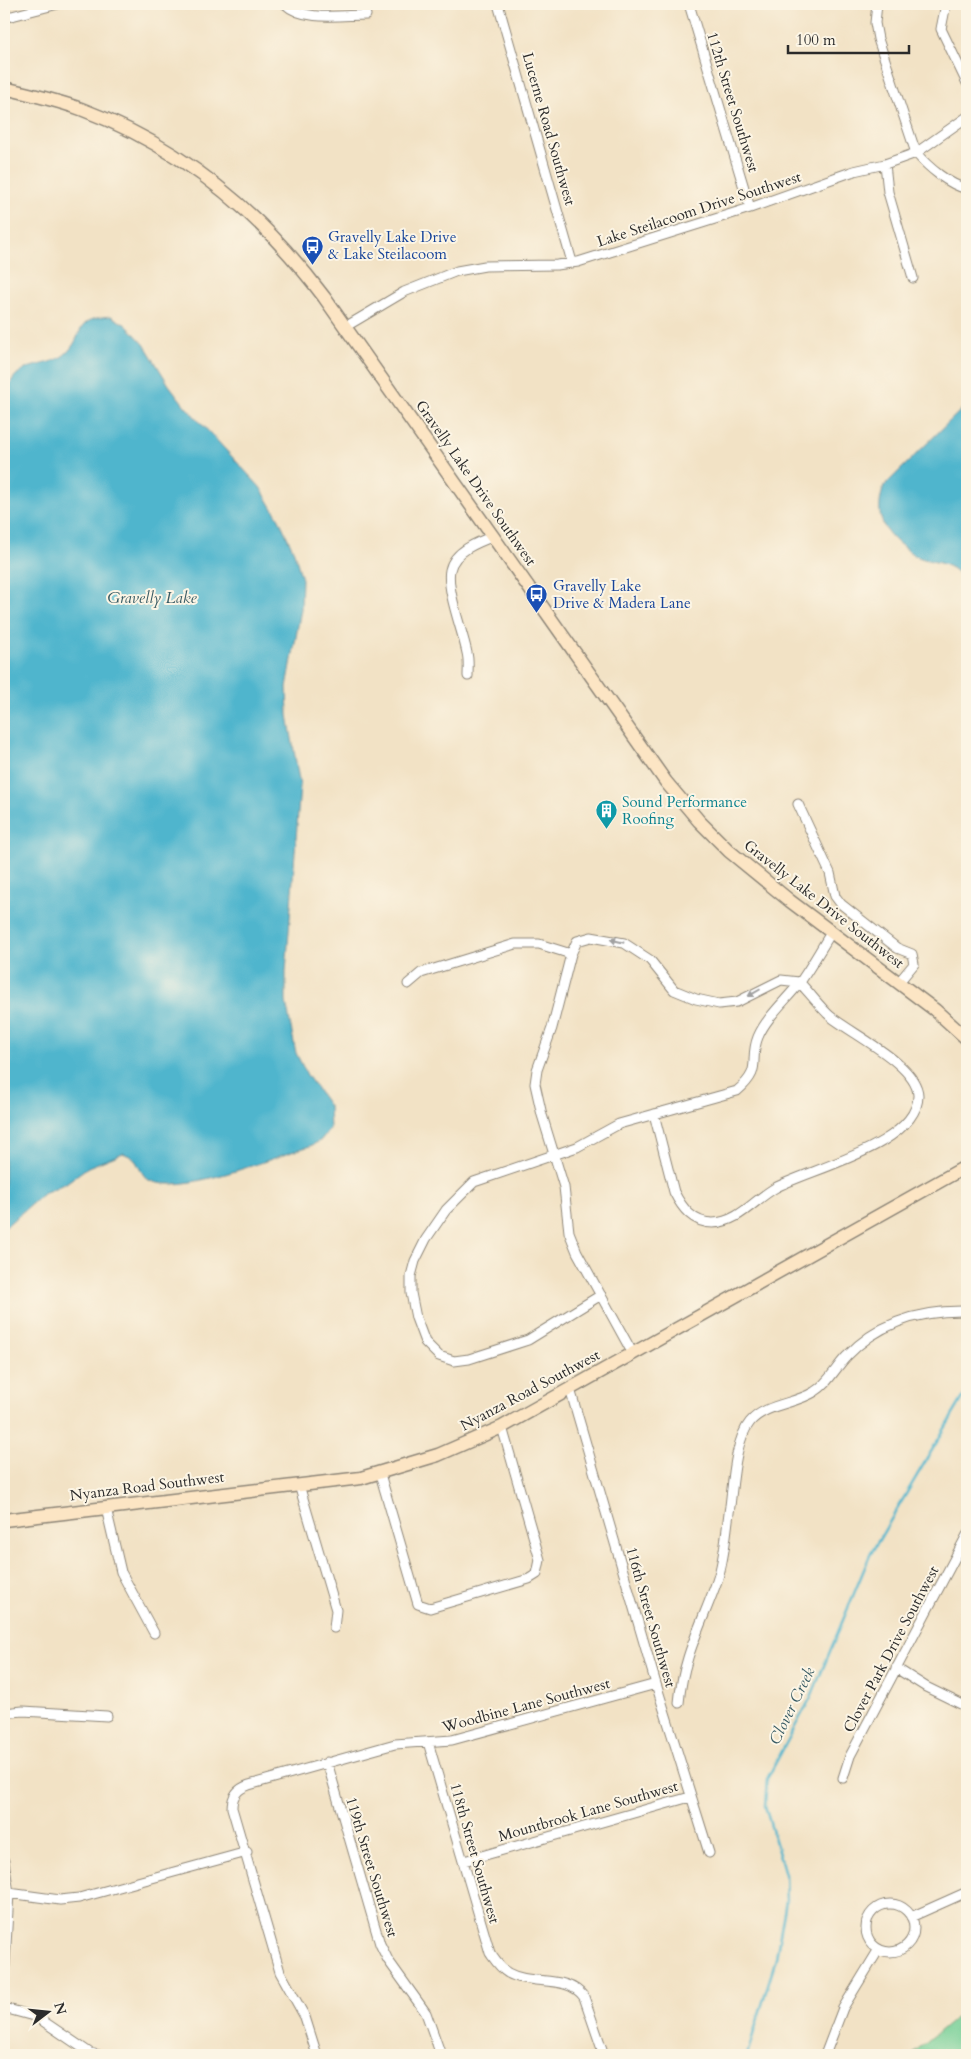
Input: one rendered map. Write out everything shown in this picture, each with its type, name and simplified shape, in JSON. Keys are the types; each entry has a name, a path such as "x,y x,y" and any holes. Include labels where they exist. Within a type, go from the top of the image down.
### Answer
{"main road":[{"name":"Gravelly Lake Drive Southwest","path":"4,88 82,110 136,134 188,165 240,203 269,231 301,266 494,536 666,782 699,821 729,851 831,933 899,982 967,1039"},
{"name":"Nyanza Road Southwest","path":"4,1520 380,1474 438,1455 502,1427 967,1166"}],"street":[{"path":"4,18 58,4"},
{"path":"285,4 298,12 310,14 366,15"},
{"name":"Lucerne Road Southwest","path":"498,4 572,262"},
{"name":"112th Street Southwest","path":"689,4 750,208"},
{"path":"877,4 875,23 878,39 916,153 932,169 967,189"},
{"path":"946,4 941,29 967,83"},
{"name":"Lake Steilacoom Drive Southwest","path":"345,327 404,292 457,270 485,266 558,265 605,254 750,208 854,171 885,164 916,153 967,117"},
{"path":"885,164 888,192 913,278"},
{"path":"468,676 468,654 451,585 450,569 455,560 465,551 494,536"},
{"path":"798,804 830,874 835,896 841,904 896,948 912,954 914,964 899,982"},
{"path":"601,1295 520,1343 469,1359 448,1360 436,1354 428,1347 420,1330 411,1293 412,1271 426,1239 446,1210 474,1182 499,1172 554,1156 586,1142 613,1126 724,1095 736,1091 747,1083 754,1069 756,1044 760,1032 799,982 831,933"},
{"path":"633,1354 576,1252 569,1232 564,1187 542,1115 535,1084 537,1070 552,1028 574,944 583,938 612,939 624,943 650,960 674,990 696,999 719,1004 737,1002 781,980 799,982 829,1015 898,1064 913,1080 918,1094 914,1110 899,1128 885,1140 853,1157 774,1189 734,1218 712,1223 688,1214 680,1204 674,1192 654,1114"},
{"path":"408,984 421,973 515,944 539,944 571,954"},
{"path":"679,1703 681,1682 694,1636 717,1580 740,1444 749,1422 763,1412 795,1402 815,1392 847,1355 890,1323 929,1313 967,1311"},
{"name":"116th Street Southwest","path":"570,1389 656,1684 709,1853"},
{"path":"380,1474 415,1599 423,1607 430,1608 529,1579 534,1577 540,1569 540,1560 502,1427"},
{"path":"298,1485 336,1610 334,1628"},
{"path":"106,1508 121,1572 154,1634"},
{"name":"Clover Park Drive Southwest","path":"842,1778 850,1756 967,1535"},
{"path":"896,1668 926,1687 967,1707"},
{"name":"Woodbine Lane Southwest","path":"246,1852 232,1808 232,1802 237,1791 249,1785 395,1744 452,1740 656,1684"},
{"path":"4,1713 23,1711 107,1716"},
{"name":"118th Street Southwest","path":"428,1742 490,1953 501,1968 512,1974 537,1981 569,1985 580,1991 584,1997 604,2055"},
{"name":"119th Street Southwest","path":"327,1762 380,1944 388,1960 426,2013 441,2055"},
{"name":"Mountbrook Lane Southwest","path":"464,1861 690,1797"},
{"path":"9,1893 60,1900 79,1898 246,1852 280,1972 305,2017 317,2055"},
{"path":"4,1861 9,1893 4,1980"},
{"path":"911,1916 967,1892"},
{"path":"892,1904 900,1906 911,1916 914,1931 907,1945 894,1952 879,1949 868,1938 867,1922 876,1908 892,1904"},
{"path":"825,2055 843,2008 879,1949"},
{"path":"4,2008 37,2017 90,2053 99,2055"}],"green space":[{"path":"967,2008 967,2055 912,2055 913,2053"}],"water":[{"name":"Gravelly Lake","path":"111,316 126,325 144,344 169,385 185,406 260,487 279,519 294,552 302,579 301,609 287,687 288,715 300,786 286,971 286,1002 296,1053 307,1075 329,1106 330,1129 320,1141 310,1146 228,1173 182,1183 163,1184 149,1180 142,1173 134,1158 123,1153 88,1167 66,1183 44,1193 4,1228 4,402 12,380 17,374 30,367 58,359 71,348 84,325 98,318"},
{"path":"967,404 967,601 957,572 943,564 916,556 895,540 881,519 880,504 884,486"}],"waterway":[{"name":"Clover Creek","path":"747,2055 776,1958 786,1901 785,1874 765,1806 767,1779 811,1697 870,1555 967,1391"}],"place":[{"name":"Gravelly Lake Drive & Lake Steilacoom","path":"312,265"},
{"name":"Gravelly Lake Drive & Madera Lane","path":"537,614"},
{"name":"Sound Performance Roofing","path":"606,830"}]}
